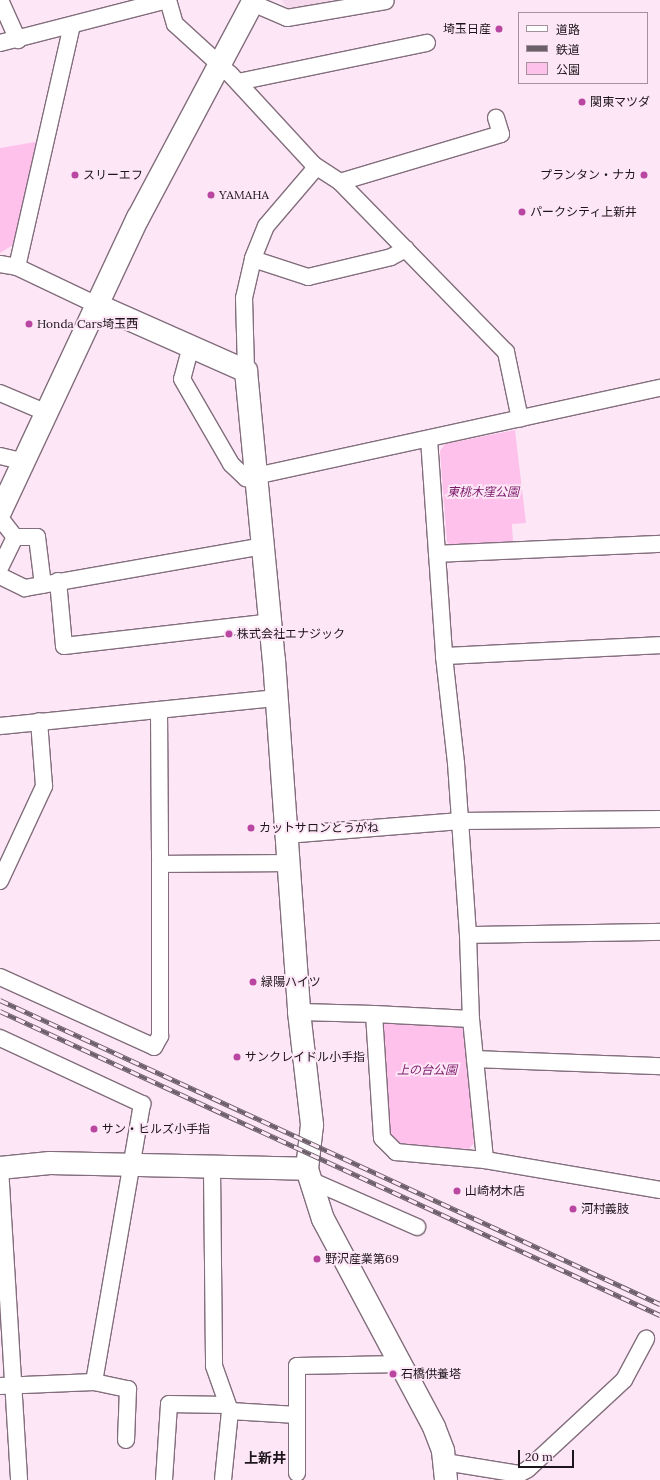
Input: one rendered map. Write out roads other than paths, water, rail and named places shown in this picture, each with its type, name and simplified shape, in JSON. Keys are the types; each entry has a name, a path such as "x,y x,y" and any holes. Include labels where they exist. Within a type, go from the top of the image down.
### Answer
{"street":[{"path":"0,0 18,40"},
{"path":"0,44 168,0 175,24 238,82 314,165 340,182 506,352 520,419"},
{"path":"0,512 22,461 97,305 219,63 253,1 288,18 386,1"},
{"path":"18,267 72,25"},
{"path":"238,82 427,42"},
{"path":"340,182 501,134 496,118"},
{"path":"314,165 313,170 266,226 253,259 244,298 246,371 271,622 299,1012 312,1125 308,1174 323,1219 434,1427 445,1471 519,1474 528,1469 624,1380 646,1339"},
{"path":"253,259 308,277 391,257 406,249"},
{"path":"0,264 18,267 97,305 246,371"},
{"path":"191,346 182,379 231,464 246,478 256,478 660,388"},
{"path":"0,393 45,412"},
{"path":"429,439 444,656 460,821 468,935 471,1019 485,1160"},
{"path":"0,456 22,461"},
{"path":"0,518 15,537"},
{"path":"15,537 37,537 51,583 64,646 271,622"},
{"path":"0,568 15,537"},
{"path":"437,554 660,544"},
{"path":"0,576 25,588 263,546"},
{"path":"444,656 660,645"},
{"path":"0,726 277,698"},
{"path":"0,977 154,1047 160,1036 159,710"},
{"path":"0,881 44,786 38,721"},
{"path":"286,835 460,821 660,819"},
{"path":"160,864 288,863"},
{"path":"468,935 660,932"},
{"path":"299,1012 471,1019"},
{"path":"374,1014 382,1138 396,1152 485,1160 660,1190"},
{"path":"0,1038 142,1104 94,1382"},
{"path":"475,1059 660,1066"},
{"path":"19,1480 6,1385 0,1168 50,1163 131,1164 308,1174 417,1227"},
{"path":"212,1168 214,1366 229,1408 223,1480"},
{"path":"297,1473 298,1366 401,1364"},
{"path":"6,1385 94,1382 128,1389 126,1440"},
{"path":"164,1480 169,1404 297,1415"}],"railway":[{"path":"0,1000 660,1304"},
{"path":"0,1011 660,1315"}],"place":[{"name":"埼玉日産","path":"499,29"},
{"name":"関東マツダ","path":"582,102"},
{"name":"スリーエフ","path":"75,175"},
{"name":"プランタン・ナカ","path":"644,175"},
{"name":"YAMAHA","path":"211,195"},
{"name":"パークシティ上新井","path":"522,212"},
{"name":"Honda Cars埼玉西","path":"29,324"},
{"name":"株式会社エナジック","path":"229,634"},
{"name":"カットサロンとうがね","path":"251,828"},
{"name":"緑陽ハイツ","path":"253,982"},
{"name":"サンクレイドル小手指","path":"237,1057"},
{"name":"サン・ヒルズ小手指","path":"94,1129"},
{"name":"山崎材木店","path":"457,1191"},
{"name":"河村義肢","path":"573,1209"},
{"name":"野沢産業第69","path":"317,1259"},
{"name":"石橋供養塔","path":"393,1374"}],"district":[{"name":"上新井","path":"265,1458"}],"park label":[{"name":"東桃木窪公園","path":"483,492"},
{"name":"上の台公園","path":"427,1070"}]}
